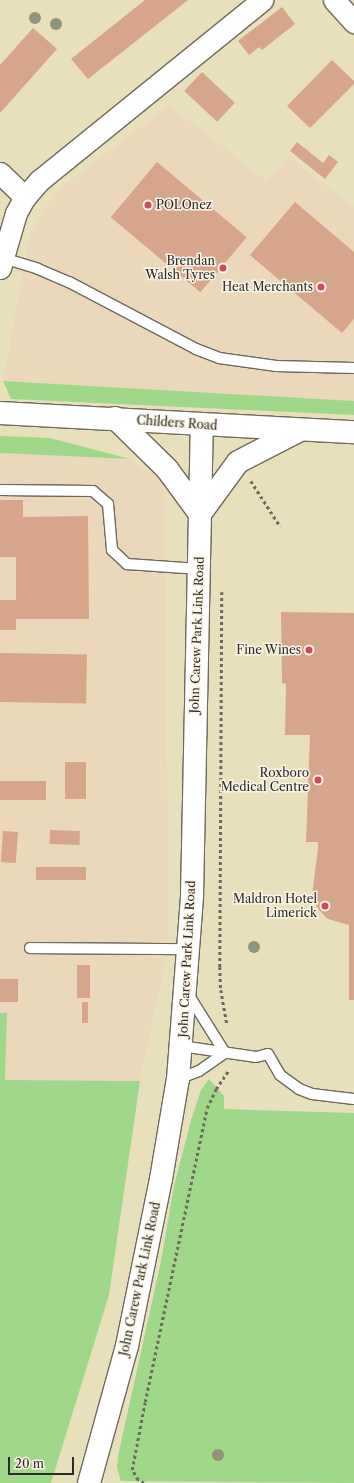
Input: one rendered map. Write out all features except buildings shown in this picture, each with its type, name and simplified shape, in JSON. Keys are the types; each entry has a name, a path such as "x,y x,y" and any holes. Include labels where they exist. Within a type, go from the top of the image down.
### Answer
{"main road":[{"name":"Childers Road","path":"0,413 354,432"},
{"path":"115,418 167,469 200,514 238,462 301,429"},
{"name":"John Carew Park Link Road","path":"89,1483 127,1346 161,1179 182,1046 192,895 202,425"}],"street":[{"path":"1,263 6,233 25,197 58,165 262,0"},
{"path":"334,0 354,22"},
{"path":"0,173 25,197"}],"lane":[{"path":"1,263 38,268 68,282 196,349 219,358 276,366 354,368"},
{"path":"0,490 93,491 108,504 112,550 127,564 199,569"},
{"path":"30,948 188,949"},
{"path":"185,988 229,1053"},
{"path":"182,1046 256,1057 268,1054 280,1075 299,1089 312,1094 354,1099"},
{"path":"178,1079 199,1072 229,1053"}],"path":[{"path":"144,1483 138,1480 132,1470 143,1410 208,1108 216,1089 229,1072 229,1053 232,1038 221,990 223,599 220,580 199,569"}],"shaded area":[{"path":"169,105 266,180 288,156 354,207 354,401 3,381 30,234 55,193"},
{"path":"0,453 130,459 164,482 169,944 140,1081 5,1080 7,1014 0,1013"}],"green space":[{"path":"3,381 354,401 354,415 11,399"},
{"path":"0,436 50,438 130,459 0,453"},
{"path":"0,1013 7,1013 5,1080 140,1081 109,1295 51,1483 0,1483"},
{"path":"209,1079 224,1096 224,1109 354,1113 354,1483 121,1481 117,1468 118,1456 161,1261 174,1186 191,1120 201,1090"}],"place":[{"name":"POLOnez","path":"148,205"},
{"name":"Brendan Walsh Tyres","path":"223,268"},
{"name":"Heat Merchants","path":"321,287"},
{"name":"Fine Wines","path":"309,650"},
{"name":"Roxboro Medical Centre","path":"318,780"},
{"name":"Maldron Hotel Limerick","path":"325,906"}]}
